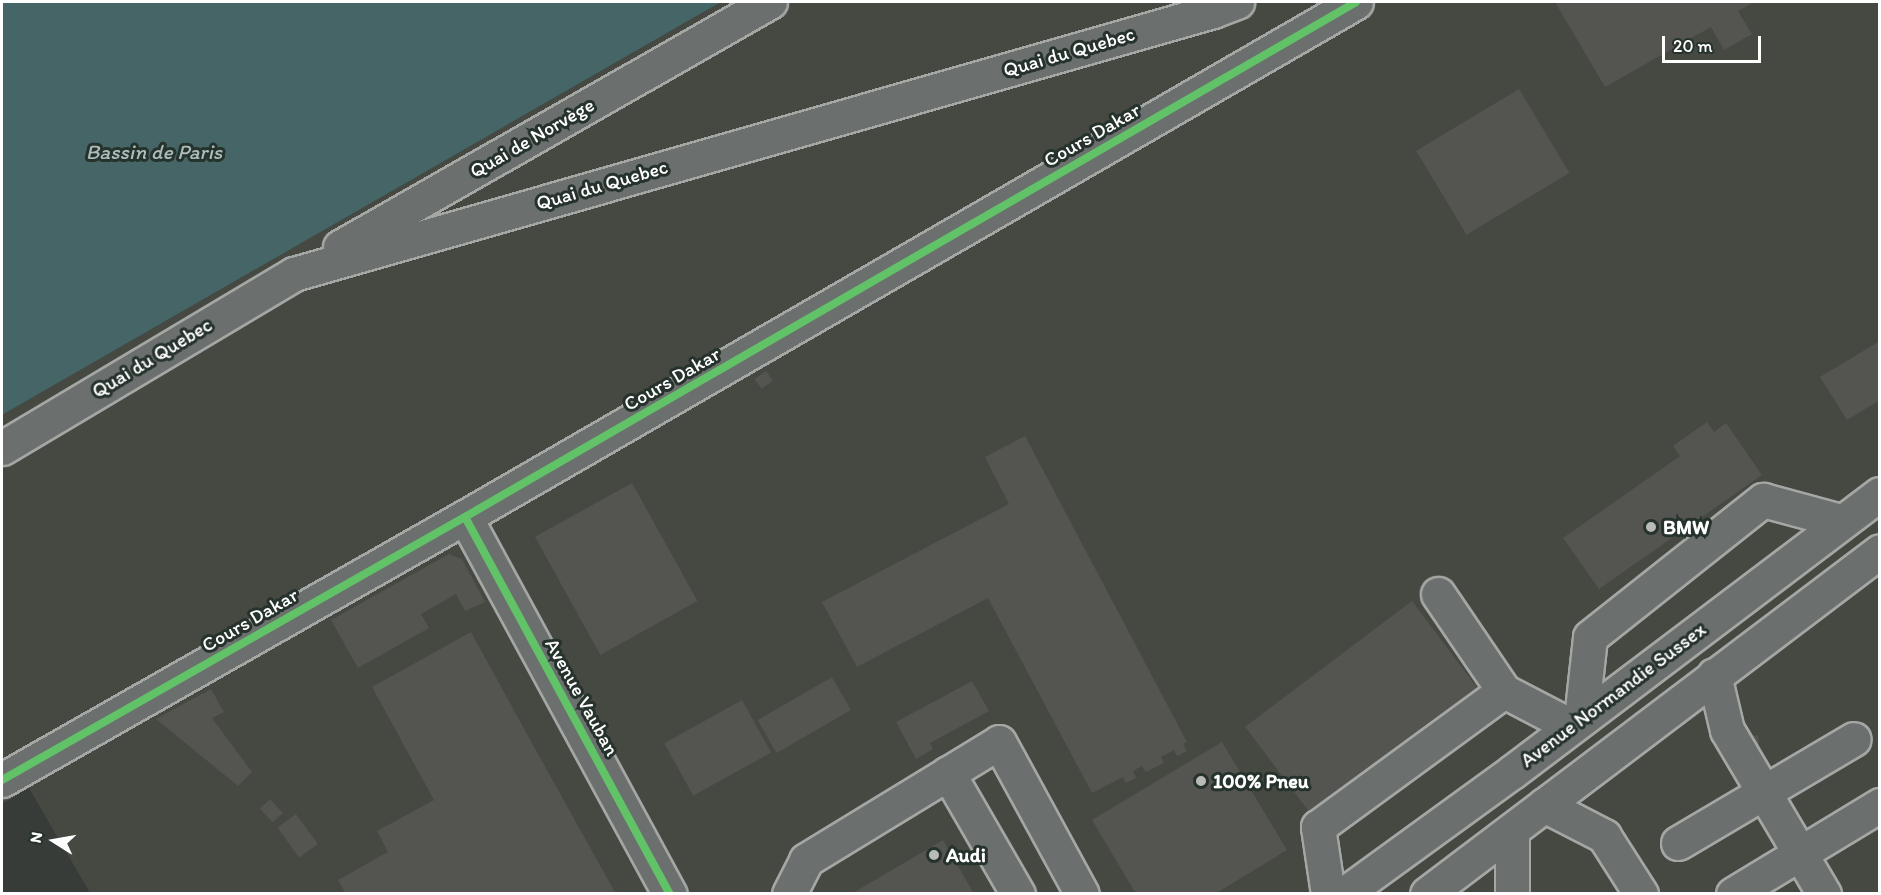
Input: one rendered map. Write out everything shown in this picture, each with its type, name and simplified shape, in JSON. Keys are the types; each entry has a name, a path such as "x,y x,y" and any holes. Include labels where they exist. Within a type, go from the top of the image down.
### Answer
{"street":[{"name":"Quai de Norvège","path":"294,274 770,2"},
{"name":"Quai du Quebec","path":"2,448 294,274 1213,11 1237,2"},
{"name":"Cours Dakar","path":"2,780 465,517 1356,2"},
{"name":"Avenue Normandie Sussex","path":"1344,894 1880,494"},
{"path":"1438,594 1504,691 1576,722 1590,637 1763,500 1841,521"},
{"name":"Avenue Vauban","path":"465,517 670,894"},
{"path":"1427,894 1714,675 1880,552"},
{"path":"1714,675 1728,730 1824,894"},
{"path":"1328,894 1318,827 1504,691"},
{"path":"1678,843 1854,739"},
{"path":"789,894 806,860 999,742 1082,894"},
{"path":"948,773 1018,894"},
{"path":"1544,805 1604,836 1641,894"},
{"path":"1733,894 1880,805"},
{"path":"1512,830 1512,894"}],"shaded area":[{"path":"721,2 1879,2 1879,893 90,893 29,788 2,804 2,415"}],"water":[{"name":"Bassin de Paris","path":"2,2 721,2 2,415"}],"building":[{"path":"1555,2 1754,2 1738,11 1752,34 1724,50 1711,27 1605,87"},
{"path":"1519,89 1569,173 1467,235 1416,151"},
{"path":"1880,341 1880,400 1847,420 1820,377"},
{"path":"766,371 773,381 761,389 755,379"},
{"path":"1707,422 1714,432 1726,423 1762,475 1599,589 1563,538 1680,456 1673,446"},
{"path":"1025,436 1187,742 1183,744 1187,751 1177,756 1174,750 1161,757 1164,763 1146,772 1142,766 1133,771 1136,778 1126,783 1123,777 1092,793 988,598 857,667 822,602 1009,504 985,457"},
{"path":"632,483 697,601 600,655 535,537"},
{"path":"449,554 462,559 485,602 465,611 456,594 421,614 429,628 358,668 331,620"},
{"path":"1412,601 1479,690 1312,815 1245,727"},
{"path":"471,632 616,894 346,894 338,880 388,852 377,831 434,800 372,687"},
{"path":"832,677 851,710 777,753 758,720"},
{"path":"972,681 989,711 930,743 933,749 916,759 896,722"},
{"path":"211,689 224,712 212,718 252,772 238,786 156,719"},
{"path":"742,700 771,752 693,796 664,743"},
{"path":"1758,735 1760,751 1750,752 1748,736"},
{"name":"100% Pneu","path":"1222,742 1287,850 1215,894 1136,894 1092,820"},
{"path":"270,799 283,813 273,822 260,809"},
{"path":"296,814 318,844 299,857 277,828"},
{"name":"Audi","path":"943,840 974,894 851,894"}],"cycle path":[{"path":"2,780 477,510 1356,2"},
{"path":"465,517 670,894"}],"place":[{"name":"BMW","path":"1651,527"},
{"name":"100% Pneu","path":"1201,781"},
{"name":"Audi","path":"934,855"}]}
